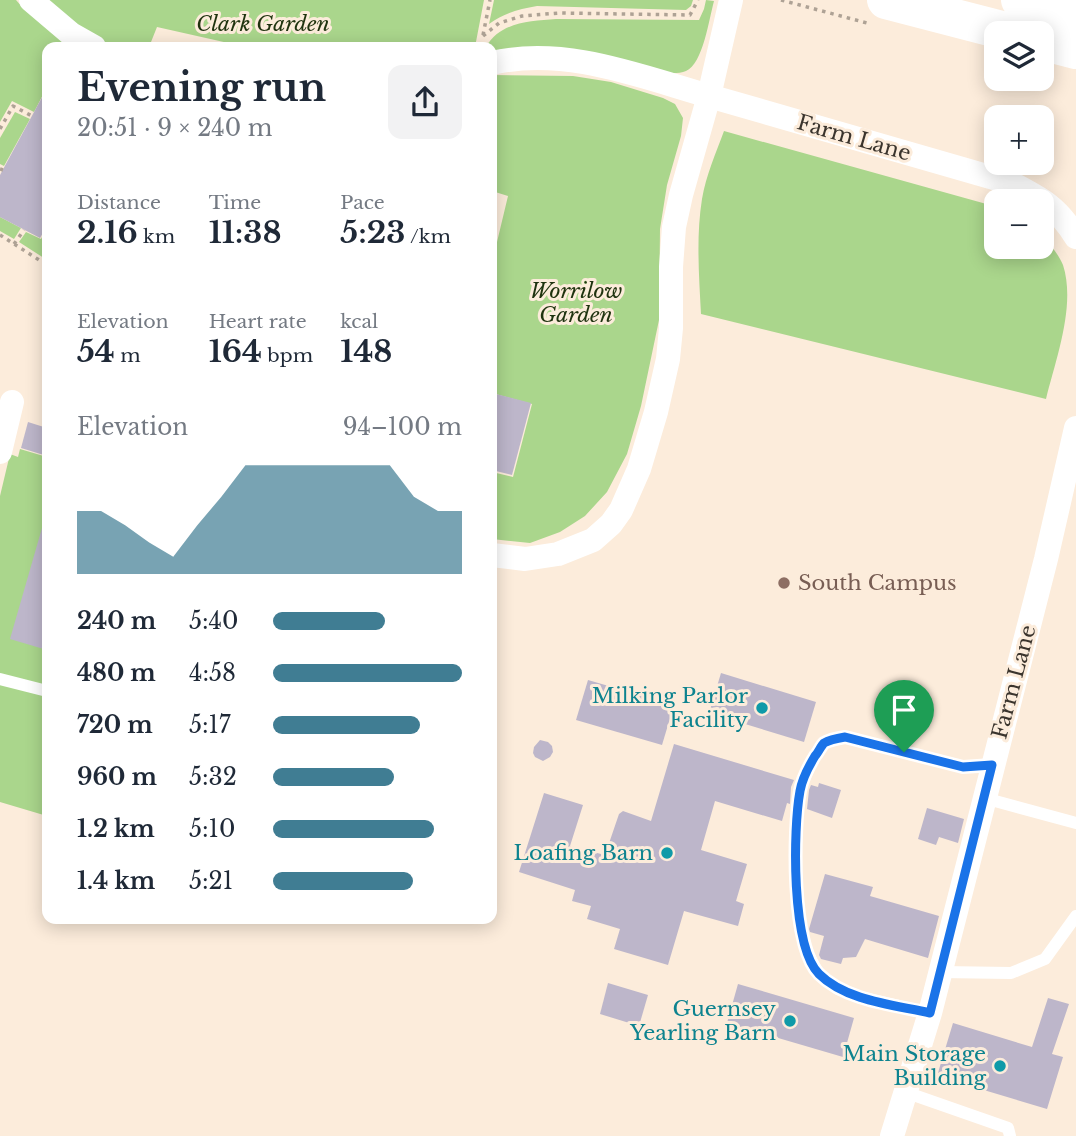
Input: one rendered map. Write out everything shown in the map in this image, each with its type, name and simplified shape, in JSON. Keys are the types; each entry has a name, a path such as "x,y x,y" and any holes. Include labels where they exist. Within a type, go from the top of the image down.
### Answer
{"main road":[{"path":"886,0 984,25"},
{"path":"1020,0 1076,18"},
{"path":"1054,44 1076,50"}],"street":[{"path":"31,0 71,34 85,42"},
{"path":"497,556 525,559 558,554 593,540 611,524 621,510 639,469 668,359 674,227 731,0"},
{"name":"Farm Lane","path":"497,62 555,58 587,62 709,96 1011,183 1042,200 1072,223"},
{"path":"0,452 12,402"},
{"name":"Farm Lane","path":"892,1136 930,1013 1075,437"}],"lane":[{"path":"0,679 42,690"},
{"path":"930,1013 860,997 838,989 818,973 806,950 800,928 795,871 800,788 824,743 845,737 963,767 992,765"},
{"path":"984,799 1076,823"},
{"path":"940,972 1011,973 1045,959 1076,916"},
{"path":"905,1092 1009,1128 1010,1136"}],"path":[{"path":"481,42 489,0"},
{"path":"483,36 499,23 522,16 559,13 690,15 698,0"},
{"path":"0,130 13,106 32,116"},
{"path":"14,244 24,230"},
{"path":"0,235 42,262"}],"green space":[{"path":"0,0 16,0 68,42 42,42 42,97 34,112 12,101 0,122"},
{"name":"Clark Garden","path":"42,0 484,0 476,42 224,42 157,27 151,42 99,42"},
{"path":"494,0 693,0 686,10 537,6 512,12 489,24"},
{"path":"706,0 714,1 697,60 692,67 681,73 497,56 497,42 490,42 499,32 516,24 556,19 699,20"},
{"name":"Worrilow Garden","path":"497,75 573,76 611,82 675,104 683,118 660,229 659,320 641,406 627,454 607,492 585,516 560,532 530,543 497,540 497,473 513,477 532,404 497,394 497,242 508,196 497,193"},
{"path":"15,112 30,119 4,166 0,164 0,138"},
{"path":"724,131 984,203 984,259 1054,259 1054,250 1063,265 1067,297 1063,332 1046,399 701,314 698,256 700,213 712,164"},
{"path":"0,217 21,228 14,239 0,231"},
{"path":"26,232 41,239 42,257 19,242"},
{"path":"20,449 42,456 42,815 0,802 0,496 10,454 18,457"}],"building":[{"path":"42,97 40,238 0,217 0,175"},
{"path":"497,394 531,403 512,475 497,471"},
{"path":"28,422 42,426 42,454 21,448"},
{"path":"42,528 42,649 10,639"},
{"name":"Milking Parlor Facility","path":"721,673 816,702 804,742 709,713"},
{"path":"588,680 674,705 662,745 576,720"},
{"path":"540,740 548,742 553,752 543,761 533,753"},
{"path":"674,744 794,780 790,804 787,803 782,821 715,801 701,850 747,864 736,901 744,904 738,926 684,911 668,965 614,949 620,929 587,919 591,906 572,901 575,890 519,872 544,793 583,805 570,846 605,855 619,814 623,811 651,821"},
{"path":"819,783 841,790 832,818 807,809 811,785 818,787"},
{"path":"927,808 964,819 958,843 939,837 936,845 918,839"},
{"path":"825,874 873,887 870,896 939,916 928,958 865,939 856,957 843,958 841,964 821,959 819,955 824,936 810,932 809,929"},
{"path":"608,983 648,995 639,1026 600,1014"},
{"name":"Guernsey Yearling Barn","path":"738,984 854,1018 843,1057 727,1023"},
{"name":"Main Storage Building","path":"1048,998 1069,1004 1052,1054 1063,1057 1047,1109 937,1076 953,1023 1032,1047"}],"place":[{"name":"South Campus","path":"784,583"},
{"name":"Milking Parlor Facility","path":"762,708"},
{"name":"Loafing Barn","path":"667,853"},
{"name":"Guernsey Yearling Barn","path":"790,1021"},
{"name":"Main Storage Building","path":"1000,1066"}],"route":[{"path":"845,737 904,752 963,767 992,765 930,1013 860,997 838,989 818,973 806,950 800,928 795,871 796,826 800,788 810,765 824,743 845,737"}]}
